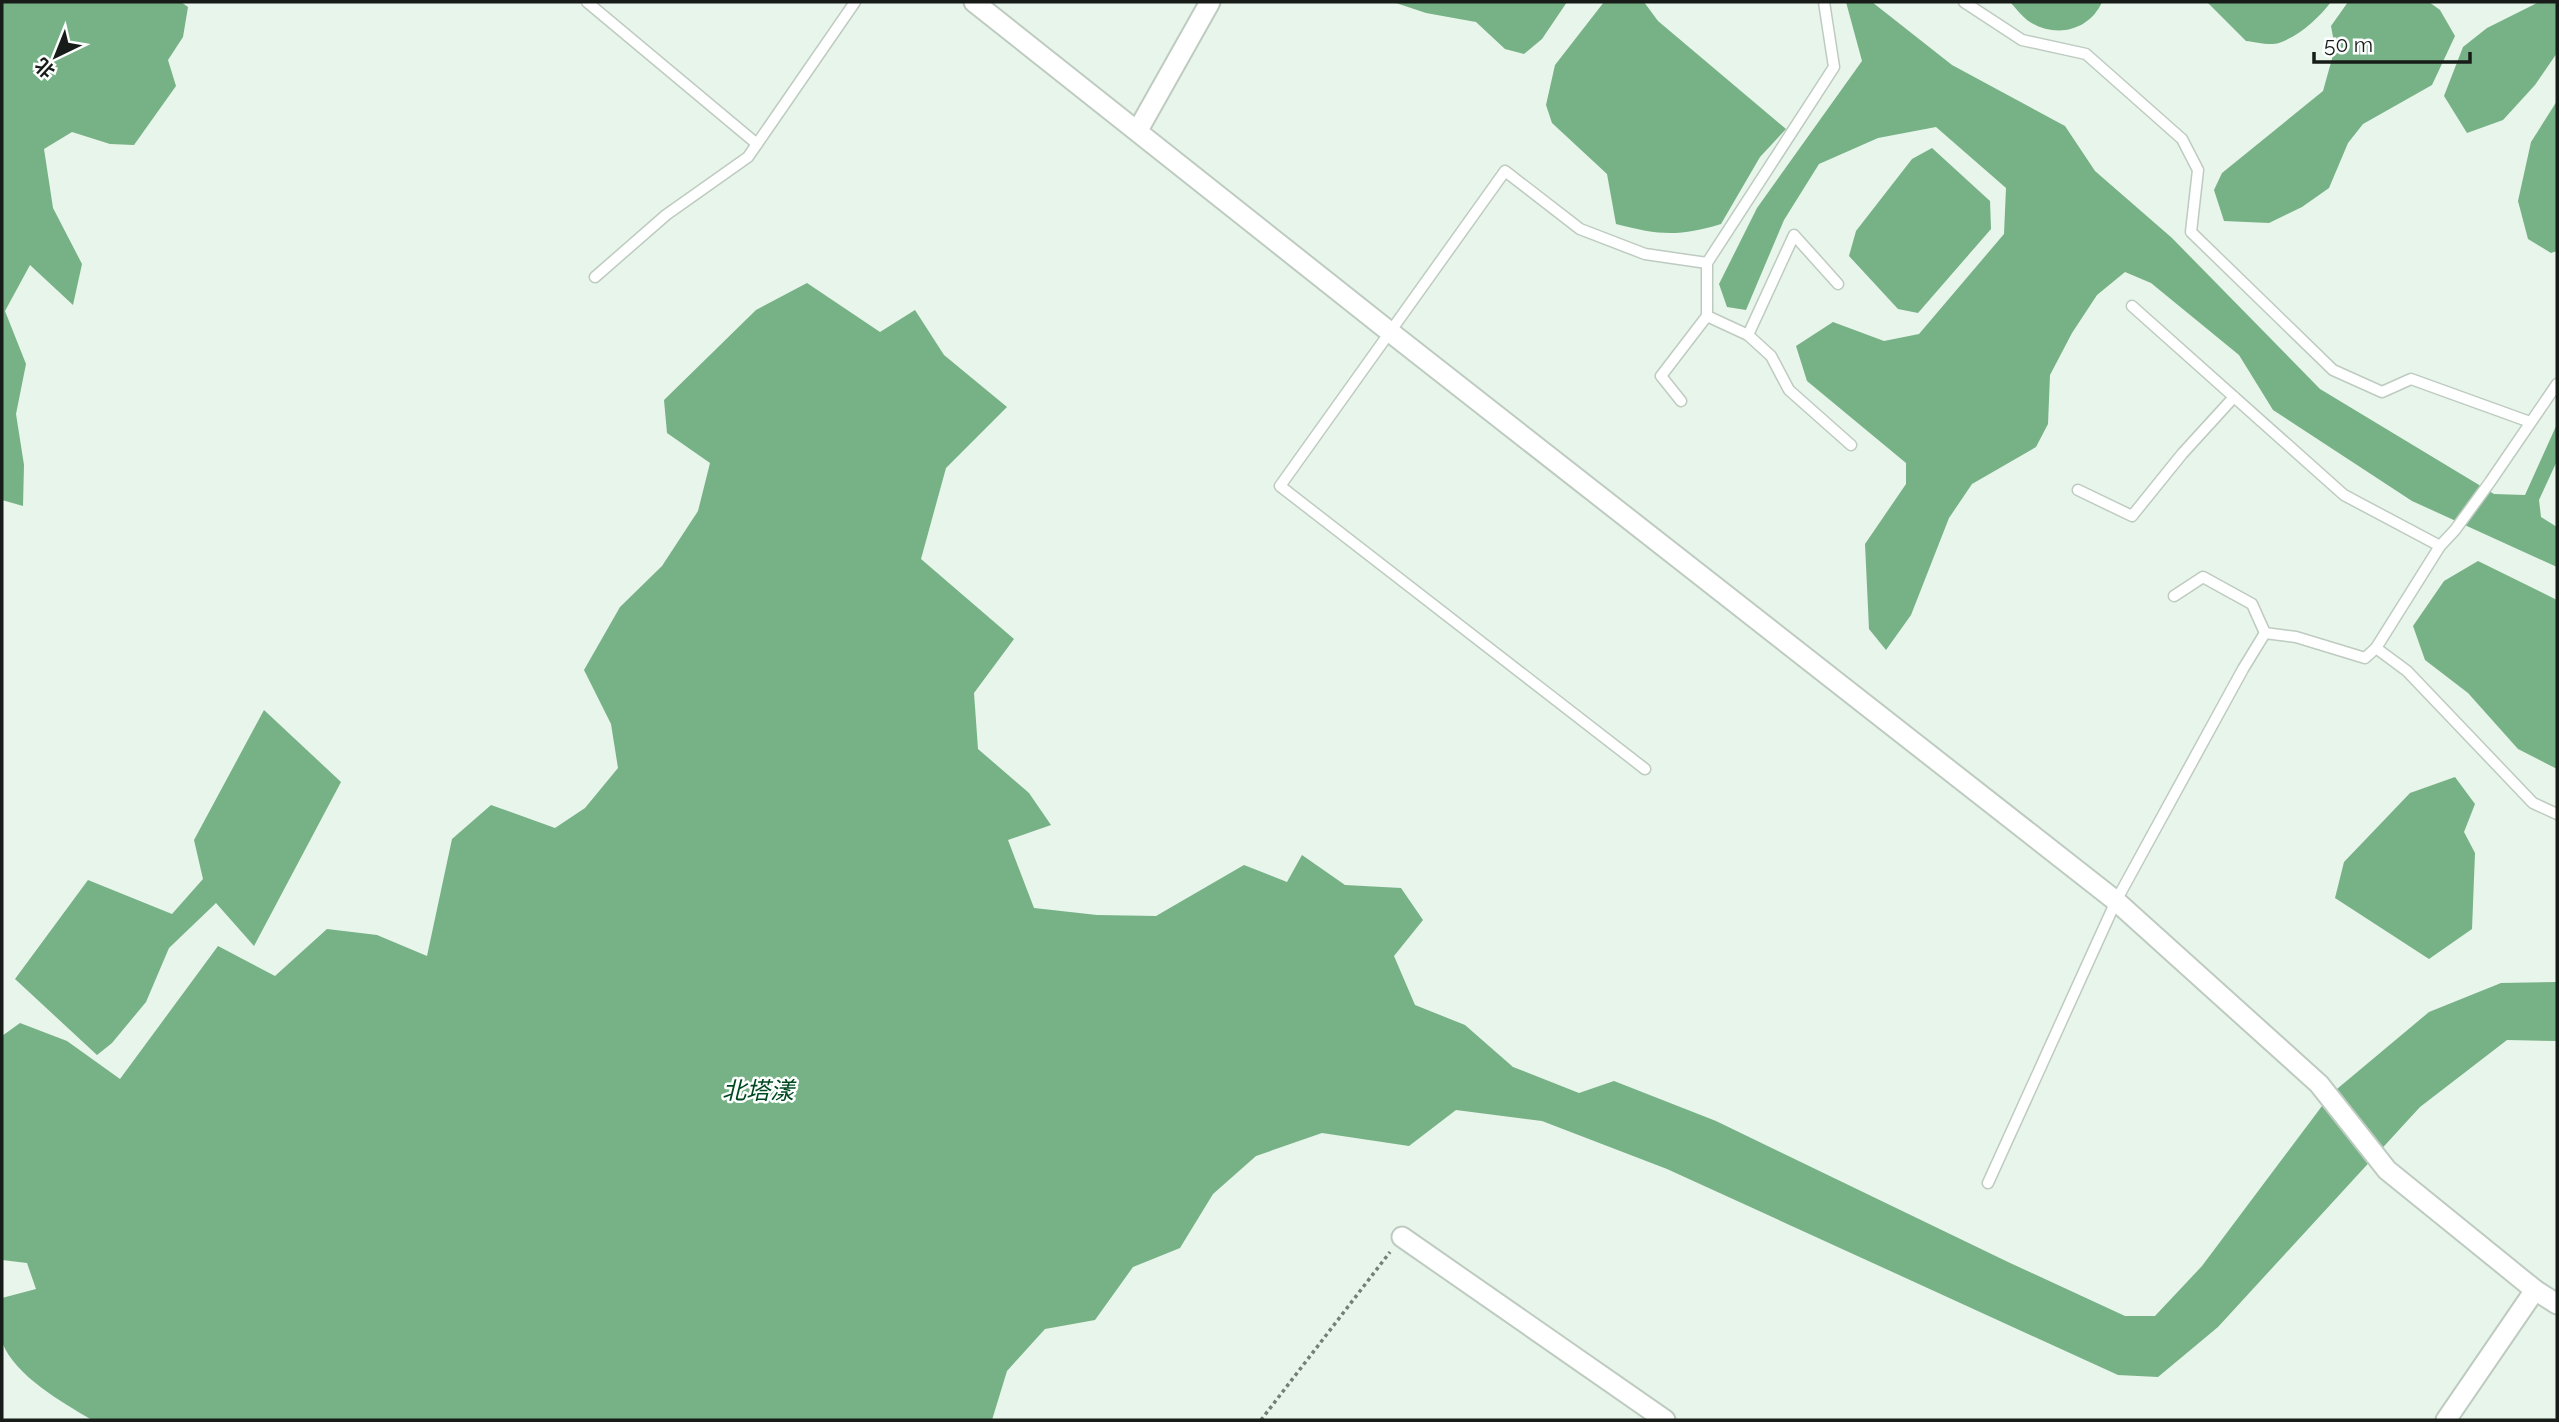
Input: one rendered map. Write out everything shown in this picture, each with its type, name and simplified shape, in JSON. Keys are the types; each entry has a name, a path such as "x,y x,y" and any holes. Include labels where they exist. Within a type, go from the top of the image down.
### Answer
{"street":[{"path":"974,2 2116,901 2319,1084 2387,1170 2535,1290 2557,1304"},
{"path":"1138,130 1210,2"},
{"path":"1402,1237 1665,1420"},
{"path":"2446,1420 2535,1290"}],"lane":[{"path":"587,2 757,144"},
{"path":"595,277 666,215 748,156 855,2"},
{"path":"1681,401 1661,376 1707,316 1707,263 1834,67 1824,2"},
{"path":"1965,2 2022,40 2086,54 2182,139 2198,170 2192,232 2333,370 2382,392 2411,379 2530,422"},
{"path":"1645,769 1280,486 1505,171 1580,229 1645,254 1707,263"},
{"path":"1748,335 1794,236 1838,284"},
{"path":"2132,306 2344,495 2440,546"},
{"path":"1707,316 1748,335 1770,356 1789,390 1850,445"},
{"path":"2265,633 2296,637 2365,658 2375,648 2440,546 2490,482 2557,384"},
{"path":"2078,490 2132,516 2182,454 2235,397"},
{"path":"2174,596 2203,577 2252,604 2265,633"},
{"path":"1989,1183 2116,901 2265,633"},
{"path":"2375,648 2407,671 2533,803 2557,814"}],"path":[{"path":"1261,1420 1402,1237"}],"water":[{"path":"2,2 181,2 188,7 183,37 168,60 176,86 134,145 110,144 72,132 44,149 53,208 82,264 73,305 30,265 5,311 26,364 16,414 24,465 23,506 2,500"},
{"path":"1393,2 1567,2 1542,39 1524,54 1505,49 1476,22 1426,13"},
{"path":"1604,2 1644,2 1658,21 1786,129 1760,157 1721,224 1693,231 1668,233 1616,224 1607,174 1552,123 1546,105 1555,65"},
{"path":"1846,2 1872,2 1952,65 2065,126 2095,171 2172,238 2320,389 2494,494 2525,495 2557,424 2557,461 2539,500 2541,517 2557,527 2557,567 2412,501 2273,410 2239,355 2151,283 2125,272 2097,295 2072,333 2050,375 2048,424 2036,447 1972,484 1949,518 1911,615 1886,650 1869,629 1865,544 1906,484 1906,463 1807,381 1796,346 1833,322 1884,341 1919,334 2004,234 2006,188 1936,127 1878,138 1819,164 1784,220 1746,310 1727,307 1719,284 1757,208 1862,61"},
{"path":"2010,2 2102,2 2089,20 2080,25 2071,29 2050,30 2030,22"},
{"path":"2207,2 2331,2 2301,31 2286,40 2271,44 2246,41"},
{"path":"2348,2 2429,2 2440,10 2455,36 2432,85 2363,124 2348,143 2329,188 2302,207 2269,223 2224,221 2214,190 2222,173 2323,91 2335,48 2331,26"},
{"path":"2539,2 2557,2 2557,53 2535,85 2503,120 2467,133 2444,96 2463,47 2487,28"},
{"path":"2557,101 2557,251 2551,253 2528,239 2518,201 2531,142"},
{"path":"1932,148 1990,201 1991,229 1918,313 1898,309 1849,256 1856,231 1912,159"},
{"name":"北塔漾","path":"807,283 880,332 915,310 944,355 1007,407 946,468 921,559 1014,639 974,693 978,749 1029,793 1051,825 1008,840 1034,908 1097,915 1156,916 1244,865 1287,882 1302,855 1345,885 1401,888 1423,920 1394,956 1415,1005 1465,1025 1513,1067 1579,1093 1614,1081 1716,1121 2125,1316 2155,1316 2202,1266 2331,1094 2429,1012 2501,983 2557,982 2557,1041 2507,1040 2420,1107 2218,1327 2158,1377 2118,1375 1667,1169 1542,1121 1456,1110 1409,1146 1322,1133 1256,1156 1213,1194 1180,1248 1133,1267 1095,1320 1045,1329 1007,1371 992,1420 92,1420 54,1396 17,1366 2,1342 2,1298 36,1289 27,1263 2,1260 2,1036 20,1023 67,1041 120,1079 218,946 275,976 327,929 377,935 427,956 452,839 491,805 555,828 585,808 618,768 611,724 584,670 620,607 662,566 698,511 710,463 667,433 664,400 756,310"},
{"path":"2478,561 2557,600 2557,769 2518,749 2468,693 2425,660 2413,626 2444,581"},
{"path":"264,710 341,782 254,946 216,903 169,948 146,1002 112,1043 97,1055 15,979 88,880 172,914 203,879 194,840"},
{"path":"2455,777 2475,804 2464,832 2475,853 2472,929 2429,959 2335,898 2344,862 2410,793"}]}
